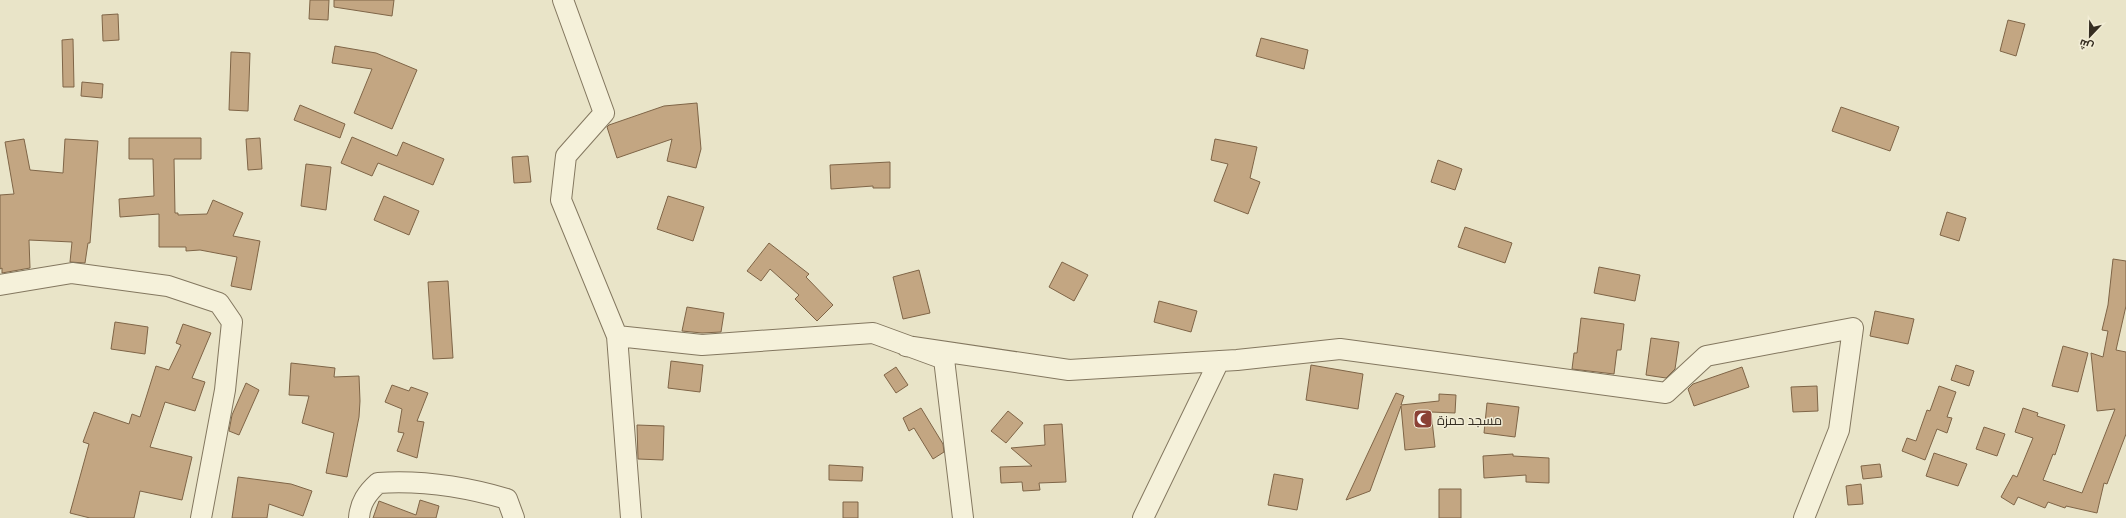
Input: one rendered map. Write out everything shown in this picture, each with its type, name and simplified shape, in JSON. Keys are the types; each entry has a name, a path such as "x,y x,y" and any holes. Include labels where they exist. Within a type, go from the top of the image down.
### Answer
{"street":[{"path":"563,0 604,113 566,156 561,200 618,336 630,518"},
{"path":"0,285 72,273 168,286 219,303 232,322 225,390 201,518"},
{"path":"906,346 1069,370 1219,361 1340,349 1666,393 1706,356 1853,328 1839,430 1804,518"},
{"path":"618,336 702,344 873,333 944,359 963,518"},
{"path":"1143,518 1219,361"},
{"path":"359,518 360,509 368,493 378,483 398,481 474,490 507,499 514,518"}],"building":[{"path":"310,0 329,0 328,20 309,19"},
{"path":"334,0 394,0 392,16 334,7"},
{"path":"118,14 119,40 103,41 102,15"},
{"path":"2008,20 2025,24 2016,56 2000,51"},
{"path":"1261,38 1308,50 1304,69 1256,56"},
{"path":"73,39 74,87 63,87 62,40"},
{"path":"335,46 376,53 417,70 392,129 354,113 372,69 332,63"},
{"path":"231,52 250,53 248,111 229,110"},
{"path":"82,82 103,84 102,98 81,96"},
{"path":"697,103 701,149 696,168 667,161 672,139 617,158 607,127 609,125 664,106"},
{"path":"300,105 345,124 340,138 294,120"},
{"path":"1841,107 1899,127 1890,151 1832,131"},
{"path":"352,137 397,156 403,142 444,159 433,185 378,163 372,176 341,163"},
{"path":"129,138 201,138 201,159 174,159 175,213 178,213 178,215 207,214 213,200 243,213 233,236 260,241 251,290 231,286 237,257 200,250 186,251 186,247 159,247 159,214 120,217 119,199 154,196 153,159 129,159"},
{"path":"260,138 262,169 248,170 246,139"},
{"path":"24,139 30,170 63,173 65,139 98,141 90,243 88,243 85,263 70,262 72,242 29,240 30,268 2,273 2,268 0,269 0,195 14,194 5,142"},
{"path":"1215,139 1257,147 1250,178 1260,182 1248,214 1214,201 1228,164 1211,160"},
{"path":"528,156 531,182 514,183 512,157"},
{"path":"1438,160 1462,169 1455,190 1431,182"},
{"path":"890,162 890,188 873,188 873,186 831,189 830,165"},
{"path":"306,164 331,167 326,210 301,206"},
{"path":"384,196 419,211 409,235 374,220"},
{"path":"668,196 704,207 693,241 657,229"},
{"path":"1947,212 1966,218 1959,241 1940,235"},
{"path":"1465,227 1512,243 1505,263 1458,247"},
{"path":"769,243 809,274 806,277 833,305 817,321 795,299 799,295 770,269 761,281 747,271"},
{"path":"2113,259 2126,261 2126,306 2116,350 2126,352 2126,434 2107,484 2104,483 2097,513 2066,506 2065,508 2048,502 2045,508 2018,497 2014,505 2001,497 2013,475 2017,477 2033,438 2015,432 2023,408 2038,413 2037,416 2065,425 2055,455 2053,454 2043,480 2082,493 2115,409 2097,411 2091,353 2103,357 2108,331 2102,330 2108,305"},
{"path":"1062,262 1088,275 1074,301 1049,287"},
{"path":"1599,267 1640,275 1635,301 1594,293"},
{"path":"919,270 930,313 903,319 893,277"},
{"path":"448,281 453,358 433,359 428,282"},
{"path":"1159,301 1197,311 1191,332 1154,322"},
{"path":"687,307 724,313 721,332 702,333 682,331"},
{"path":"1875,311 1914,319 1908,344 1870,336"},
{"path":"1581,318 1624,324 1621,350 1617,350 1614,374 1572,369 1574,353 1577,353"},
{"path":"115,322 148,327 145,354 111,349"},
{"path":"183,324 211,333 192,378 205,382 195,411 165,402 150,447 192,457 182,500 140,491 134,518 90,518 70,513 89,444 83,442 94,412 129,424 132,414 140,417 156,366 169,370 181,345 176,343"},
{"path":"1651,338 1679,342 1675,369 1666,378 1646,375"},
{"path":"2063,346 2088,353 2078,392 2052,386"},
{"path":"671,361 703,365 700,392 668,388"},
{"path":"291,363 335,368 334,377 359,376 359,417 347,477 326,473 334,433 302,423 309,396 289,395"},
{"path":"1311,365 1363,374 1358,409 1306,400"},
{"path":"1956,365 1974,371 1969,386 1951,380"},
{"path":"896,367 908,385 896,393 884,375"},
{"path":"1742,367 1749,387 1694,406 1688,389 1693,384"},
{"path":"246,383 259,390 239,435 229,431 232,415"},
{"path":"392,385 409,391 411,387 428,393 417,421 424,422 417,458 397,451 404,433 398,432 402,409 385,402"},
{"path":"1817,386 1818,411 1793,412 1791,387"},
{"path":"1939,386 1956,392 1947,417 1952,418 1947,433 1937,429 1925,460 1902,451 1907,438 1916,441 1927,410 1930,411"},
{"path":"1396,393 1404,396 1401,405 1439,401 1439,394 1456,395 1455,413 1431,412 1435,447 1405,450 1401,406 1370,491 1346,500"},
{"path":"1487,403 1519,407 1515,437 1484,433"},
{"path":"921,408 943,444 944,452 933,459 914,428 909,431 903,418"},
{"path":"1008,411 1023,423 1006,443 991,431"},
{"path":"1062,424 1066,482 1039,483 1040,490 1023,491 1022,482 1001,483 1000,467 1032,466 1011,448 1045,445 1044,425"},
{"path":"637,425 664,426 663,460 638,459"},
{"path":"1984,427 2005,434 1997,456 1976,449"},
{"path":"1934,453 1967,464 1958,486 1926,476"},
{"path":"1513,454 1513,456 1549,458 1549,483 1526,482 1526,475 1484,478 1483,456"},
{"path":"1880,464 1882,477 1863,479 1861,466"},
{"path":"829,465 863,467 862,481 829,480"},
{"path":"1274,474 1303,479 1297,510 1268,505"},
{"path":"238,477 291,484 312,491 303,516 269,504 267,518 232,518"},
{"path":"1861,484 1863,504 1848,505 1846,486"},
{"path":"1439,489 1461,489 1461,518 1439,518"},
{"path":"420,500 439,506 436,518 373,518 379,501 416,515"},
{"path":"843,502 858,502 858,518 843,518"}],"place":[{"name":"مسجد حمزة","path":"1423,419"}]}
